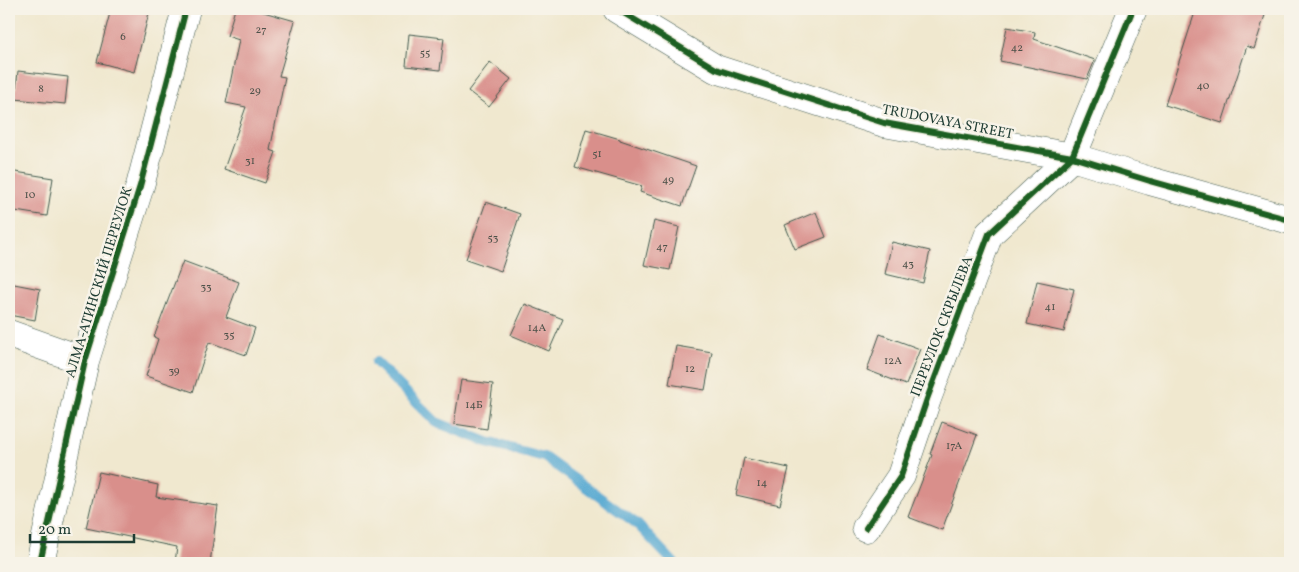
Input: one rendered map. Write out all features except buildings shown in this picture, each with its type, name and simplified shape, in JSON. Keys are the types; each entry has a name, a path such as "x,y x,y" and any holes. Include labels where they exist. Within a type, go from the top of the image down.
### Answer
{"street":[{"name":"АЛМА-АТИНСКИЙ ПЕРЕУЛОК","path":"40,563 85,361 140,186 186,9"},
{"name":"TRUDOVAYA STREET","path":"617,9 716,69 884,123 1072,156 1150,181 1290,220"},
{"path":"1072,156 1133,9"},
{"name":"ПЕРЕУЛОК СКРЫЛЕВА","path":"866,528 900,476 989,234 1072,156"},
{"path":"9,334 85,361"}],"waterway":[{"path":"376,362 436,422 487,442 544,457 637,524 674,563"}],"cycle path":[{"path":"40,563 85,361 140,186 186,9"},
{"path":"617,9 716,69 884,123 1072,157 1290,220"},
{"path":"866,528 901,476 927,399 989,234 1072,157 1133,9"}]}
